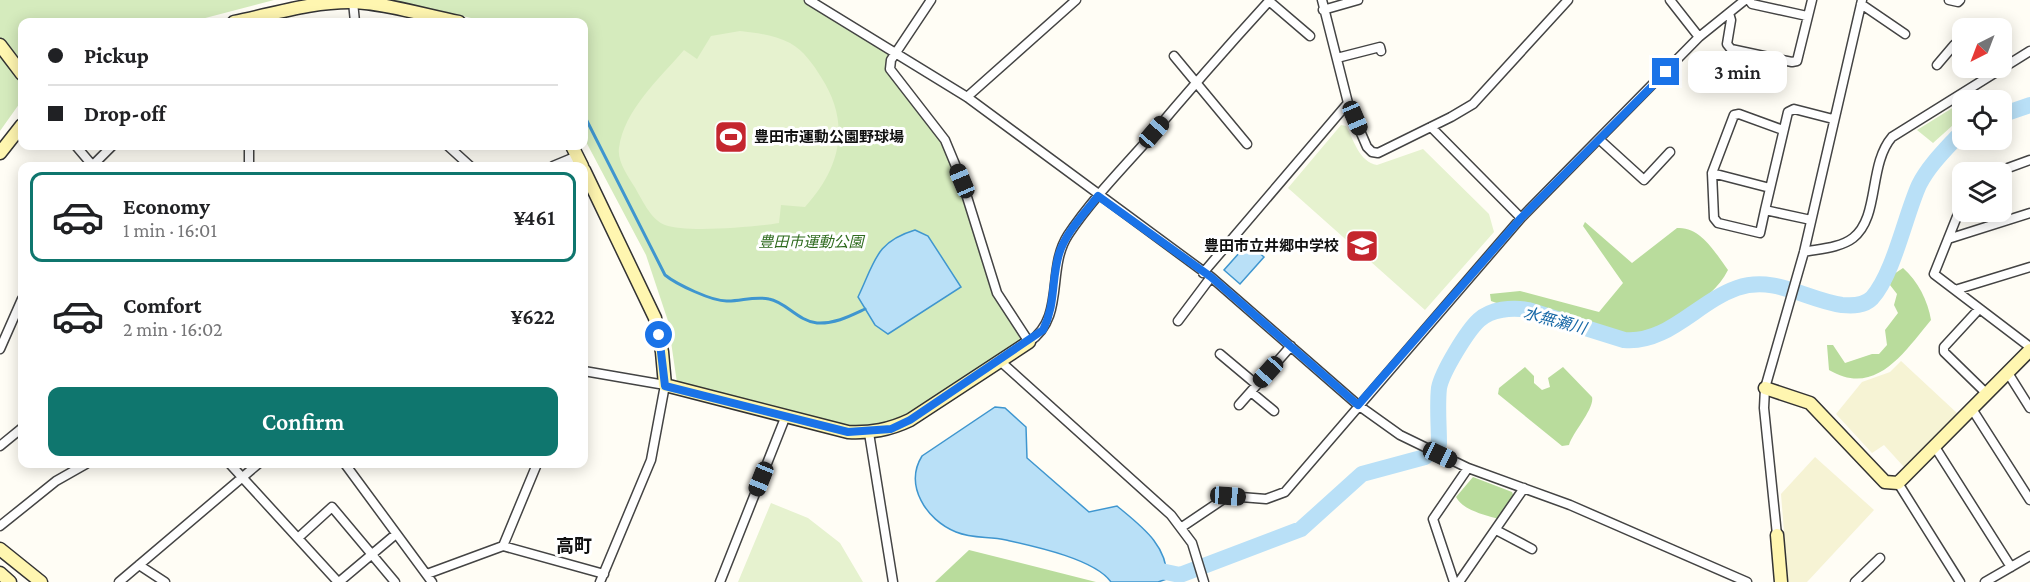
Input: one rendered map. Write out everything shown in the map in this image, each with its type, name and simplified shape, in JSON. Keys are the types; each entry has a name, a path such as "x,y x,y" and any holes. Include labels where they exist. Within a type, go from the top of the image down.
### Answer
{"street":[{"path":"809,0 967,97 1207,275 1358,405 1386,426 1468,468 1570,505 1747,582"},
{"path":"931,0 895,54 890,69 945,140 962,181 997,293 1029,342"},
{"path":"967,97 1076,0"},
{"path":"1322,0 1348,103 1372,152 1378,153 1473,104 1568,0"},
{"path":"1323,10 1358,0"},
{"path":"1670,0 1699,37"},
{"path":"1182,527 1228,496 1266,499 1286,492 1358,405 1521,218 1699,37 1747,0 1752,4 1808,16"},
{"path":"1729,13 1731,20 1727,44 1731,50 1792,62 1797,61 1812,0"},
{"path":"1949,0 1958,3 1960,0"},
{"path":"588,372 665,386 848,432 869,433 891,429 910,420 1029,342 1043,330 1049,318 1057,266 1064,243 1098,196 1269,1 1310,36"},
{"path":"353,2 355,18"},
{"path":"264,18 303,7 353,2 441,18"},
{"path":"1781,582 1764,408 1766,388 1804,252 1861,2 1905,34"},
{"path":"0,45 18,69"},
{"path":"1337,58 1380,47 1381,51"},
{"path":"1937,65 1952,47"},
{"path":"2012,62 2030,51"},
{"path":"1174,56 1246,144"},
{"path":"1804,252 1852,239 1863,227 1878,161 1887,142 1987,78"},
{"path":"1178,321 1207,275 1348,103"},
{"path":"1783,130 1739,114 1734,115 1712,173 1714,218 1718,223 1760,232 1783,130 1790,110 1833,118"},
{"path":"1431,127 1521,218"},
{"path":"0,153 18,130"},
{"path":"1600,140 1644,180 1670,152"},
{"path":"79,150 89,162"},
{"path":"96,162 108,150"},
{"path":"452,150 466,162"},
{"path":"2012,167 2030,160"},
{"path":"1712,173 1770,188"},
{"path":"427,574 503,546 602,578 651,460 665,386 656,318 588,180"},
{"path":"1765,210 1811,220"},
{"path":"1948,238 2030,213"},
{"path":"1766,388 1810,403 1885,482 1898,483 2030,349 1934,274 1955,222"},
{"path":"1955,290 2030,267"},
{"path":"0,349 18,309"},
{"path":"1979,309 1944,347 1944,352 1987,394"},
{"path":"1239,405 1291,346"},
{"path":"1220,354 1274,411"},
{"path":"1000,361 1182,527 1197,557 1204,582"},
{"path":"2008,373 2030,408"},
{"path":"1971,409 2028,493"},
{"path":"720,582 785,418"},
{"path":"0,432 3,444 18,431"},
{"path":"869,433 893,582"},
{"path":"1935,447 2011,567"},
{"path":"0,526 56,481 79,468"},
{"path":"234,468 339,582 396,534"},
{"path":"119,582 253,468"},
{"path":"348,468 432,582"},
{"path":"503,546 535,468"},
{"path":"1454,582 1433,519 1468,468"},
{"path":"1898,483 1960,582"},
{"path":"1459,582 1524,488"},
{"path":"298,538 332,507 395,582"},
{"path":"1496,530 1532,549"},
{"path":"0,549 41,582"},
{"path":"1985,582 2030,556"},
{"path":"1855,582 1880,558"},
{"path":"139,565 165,582"},
{"path":"0,573 10,582"}],"shaded area":[{"path":"1901,361 1958,414 1904,467 1884,445 1872,453 1836,414 1862,382 1890,372"},
{"path":"1815,457 1874,510 1807,582 1788,582 1781,494"}],"green space":[{"path":"0,0 274,0 205,18 18,18 18,106 0,131"},
{"name":"豊田市運動公園","path":"390,0 803,0 890,52 886,64 947,149 997,286 1022,343 898,421 853,427 677,383 668,321 646,255 588,146 588,18 471,18"},
{"name":"豊田市運動公園野球場","path":"740,31 784,40 800,50 811,63 830,94 836,111 839,128 834,161 827,177 805,207 781,205 779,223 704,229 665,225 655,218 643,202 624,168 619,153 622,134 644,95 684,50 697,59 711,36"},
{"path":"1952,108 1952,126 1933,143 1917,130"},
{"path":"1341,125 1346,126 1361,155 1377,165 1423,149 1489,214 1494,232 1425,310 1288,188"},
{"path":"1585,222 1632,263 1677,228 1693,231 1707,242 1728,270 1715,288 1704,298 1660,330 1643,337 1620,336 1545,311 1491,301 1490,294 1520,291 1599,312 1623,283 1583,226"},
{"path":"1903,268 1922,292 1931,320 1900,357 1875,375 1861,378 1846,377 1829,370 1827,345 1833,345 1845,363 1879,354 1887,345 1885,330 1898,313 1894,305 1897,294 1890,285 1894,274"},
{"path":"1525,367 1534,376 1534,383 1542,390 1550,387 1548,378 1563,367 1592,397 1587,414 1569,445 1562,446 1498,394 1499,388"},
{"path":"1473,477 1512,492 1514,497 1499,519 1469,509 1459,502 1456,497"},
{"path":"771,503 808,518 840,543 863,582 738,582"},
{"path":"969,550 1096,582 935,582"}],"water":[{"path":"915,230 928,236 961,287 888,334 875,325 858,297 873,264 884,247 902,235"},
{"path":"1248,243 1264,257 1240,284 1224,270"},
{"path":"995,407 1005,408 1026,427 1027,458 1089,512 1117,506 1144,529 1163,556 1167,579 1158,582 1111,582 1092,567 1063,555 1006,540 975,537 956,532 945,526 927,510 917,490 915,478 922,456"}],"waterway":[{"name":"水無瀬川","path":"2012,111 2030,105"},
{"path":"588,123 665,275 670,279 695,292 721,301 769,299 810,322 836,321 865,309"},
{"name":"水無瀬川","path":"1147,568 1180,575 1301,529 1362,474 1425,457 1439,444 1438,395 1441,381 1468,333 1479,320 1489,313 1509,309 1528,310 1624,340 1655,336 1722,294 1751,285 1777,286 1842,305 1865,303 1872,298 1887,274 1919,185 1931,166 1952,142"}],"place":[{"name":"豊田市運動公園野球場","path":"731,137"},
{"name":"豊田市立井郷中学校","path":"1362,246"}],"district":[{"name":"高町","path":"574,546"}],"route":[{"path":"659,335 665,386 848,432 869,433 891,429 910,420 1039,335 1053,307 1057,266 1064,243 1098,196 1211,277 1358,405 1521,218 1666,72"}]}
